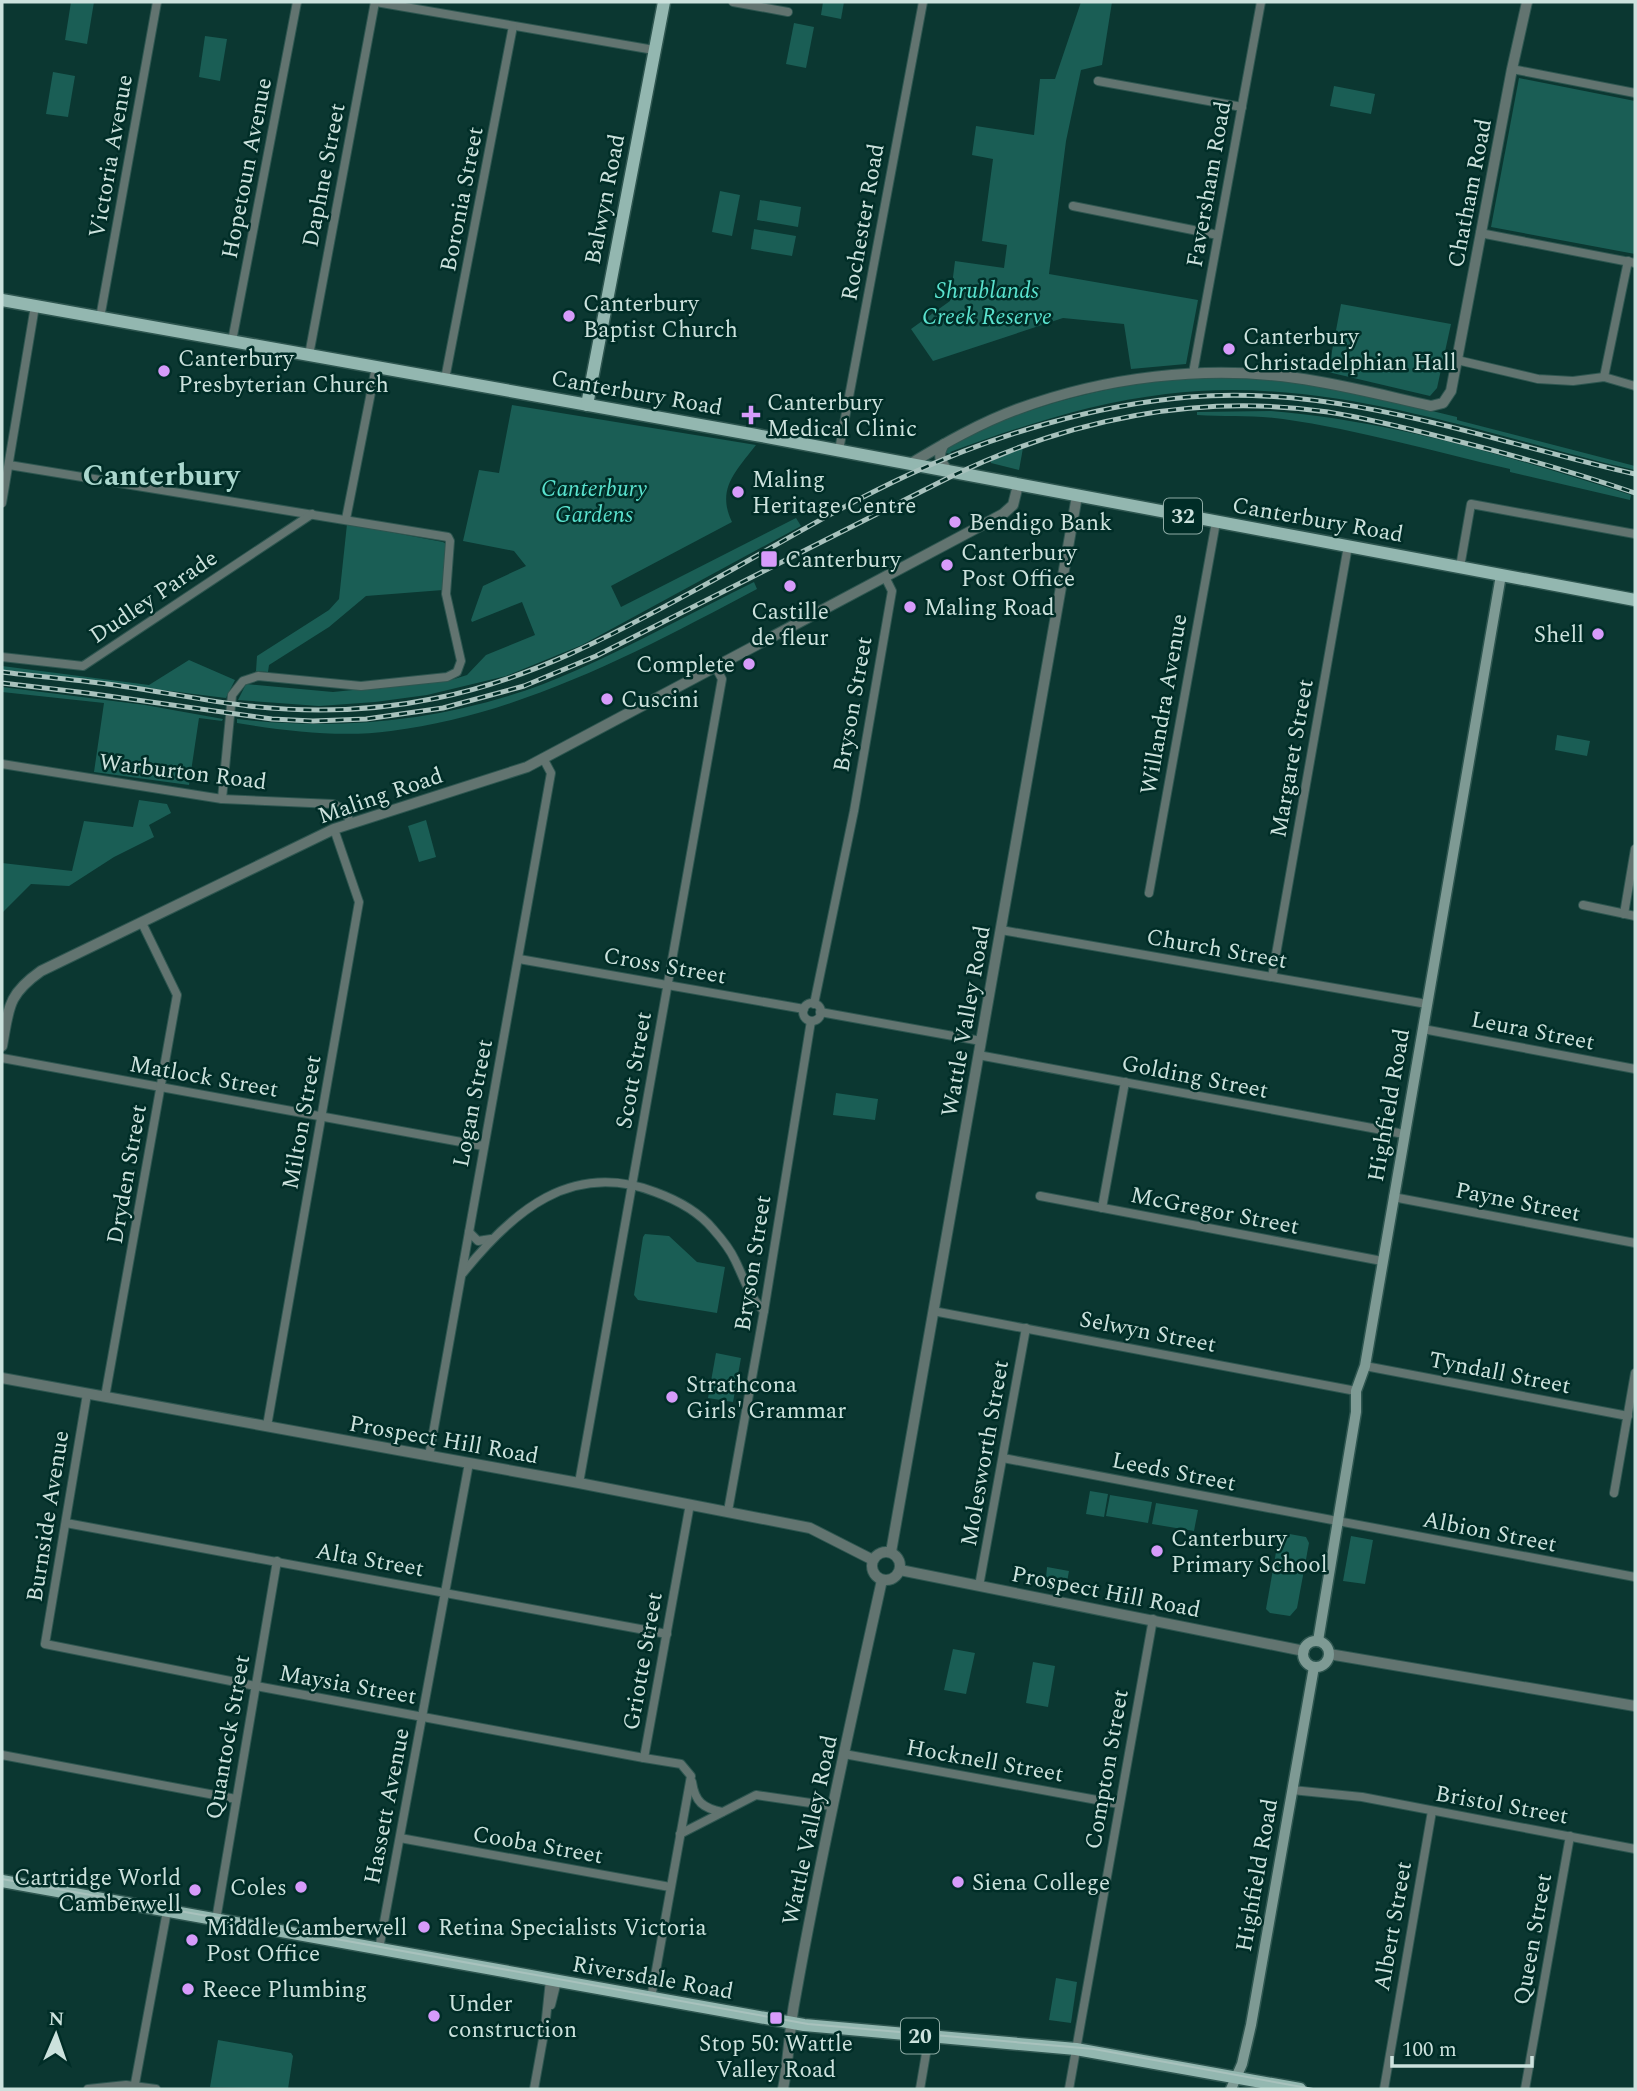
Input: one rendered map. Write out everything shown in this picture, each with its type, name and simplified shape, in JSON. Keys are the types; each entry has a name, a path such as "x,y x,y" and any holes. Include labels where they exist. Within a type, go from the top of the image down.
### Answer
{"main road":[{"name":"Balwyn Road","path":"587,405 664,2"},
{"name":"Canterbury Road","path":"2,300 839,450 1635,600"},
{"name":"Highfield Road","path":"1318,1641 1356,1412 1356,1391 1365,1366 1502,575"},
{"path":"1318,1641 1327,1646 1329,1654 1323,1664 1314,1667 1305,1660 1304,1651 1308,1643 1318,1641"},
{"name":"Highfield Road","path":"1234,2083 1242,2064 1251,2025 1314,1667"},
{"name":"Riversdale Road","path":"2,1881 792,2023 1076,2049 1234,2083 1300,2089"}],"street":[{"name":"Victoria Avenue","path":"100,318 157,2"},
{"name":"Hopetoun Avenue","path":"232,341 297,2"},
{"path":"375,2 654,50"},
{"name":"Daphne Street","path":"309,355 375,2"},
{"path":"733,2 788,12"},
{"name":"Rochester Road","path":"839,450 923,2"},
{"name":"Faversham Road","path":"1193,373 1261,2"},
{"name":"Chatham Road","path":"1193,373 1293,378 1343,385 1431,406 1443,403 1451,391 1527,2"},
{"name":"Boronia Street","path":"446,379 513,26"},
{"path":"1512,69 1635,93"},
{"path":"1098,81 1242,107"},
{"path":"1073,206 1218,235"},
{"path":"1480,233 1632,262 1605,377"},
{"path":"2,503 35,306"},
{"path":"1457,360 1538,379 1573,381 1605,377 1635,386"},
{"path":"346,519 376,367"},
{"path":"909,464 944,444 1019,409 1081,390 1193,373"},
{"path":"944,444 939,455 948,471"},
{"path":"9,465 448,537 450,541 446,594 461,661 457,672 447,677 361,686 258,676 243,681 232,695 222,800"},
{"name":"Maling Road","path":"2,1046 10,1002 23,984 41,971 350,822 527,767 1003,514 1013,505 1018,485"},
{"name":"Wattle Valley Road","path":"891,1552 1077,496"},
{"path":"1460,567 1471,504 1635,534"},
{"name":"Dudley Parade","path":"2,657 83,666 312,514"},
{"name":"Willandra Avenue","path":"1149,893 1216,522"},
{"name":"Margaret Street","path":"1272,977 1348,546"},
{"name":"Bryson Street","path":"814,1004 853,811 892,591 885,577"},
{"name":"Scott Street","path":"579,1483 722,680 715,666"},
{"name":"Logan Street","path":"429,1456 551,773 543,758"},
{"name":"Warburton Road","path":"2,764 222,800 332,804 345,810 350,822"},
{"name":"Milton Street","path":"267,1426 359,902 334,829"},
{"path":"1624,914 1635,849"},
{"path":"1583,905 1635,916"},
{"name":"Dryden Street","path":"105,1397 177,995 142,923"},
{"name":"Church Street","path":"1001,930 1427,1004"},
{"name":"Cross Street","path":"519,958 804,1009"},
{"path":"820,1012 818,1018 811,1021 803,1015 808,1004 814,1004 820,1012 981,1041"},
{"name":"Bryson Street","path":"728,1511 811,1021"},
{"name":"Leura Street","path":"1423,1029 1635,1069"},
{"name":"Golding Street","path":"978,1055 1404,1134"},
{"name":"Matlock Street","path":"2,1058 483,1146"},
{"path":"1102,1208 1125,1082"},
{"path":"461,1275 491,1239 525,1209 569,1187 590,1184 632,1185 691,1209 712,1228 734,1256 754,1301 764,1311"},
{"name":"McGregor Street","path":"1040,1196 1382,1261"},
{"name":"Payne Street","path":"1393,1197 1635,1243"},
{"path":"468,1231 478,1241 491,1239"},
{"name":"Selwyn Street","path":"933,1311 1356,1391"},
{"name":"Molesworth Street","path":"979,1586 1026,1328"},
{"name":"Tyndall Street","path":"1365,1366 1628,1416"},
{"path":"1614,1493 1635,1373"},
{"name":"Prospect Hill Road","path":"2,1378 810,1528 873,1560"},
{"name":"Burnside Avenue","path":"46,1644 87,1394"},
{"name":"Leeds Street","path":"1003,1458 1338,1522"},
{"name":"Hassett Avenue","path":"379,1949 469,1463"},
{"name":"Griotte Street","path":"691,1504 644,1758 681,1764 691,1776"},
{"name":"Albion Street","path":"1338,1522 1635,1577"},
{"name":"Alta Street","path":"66,1523 667,1634"},
{"path":"891,1552 898,1557 901,1570 894,1578 882,1580 873,1573 873,1560 879,1553 891,1552"},
{"name":"Quantock Street","path":"216,1920 277,1561"},
{"name":"Prospect Hill Road","path":"901,1570 1304,1651"},
{"name":"Wattle Valley Road","path":"783,2089 792,2023 831,1806 882,1580"},
{"name":"Compton Street","path":"1069,2089 1153,1619"},
{"name":"Maysia Street","path":"46,1644 644,1758"},
{"path":"1329,1654 1635,1706"},
{"name":"Hocknell Street","path":"844,1754 1119,1804"},
{"path":"2,1755 236,1799"},
{"path":"691,1776 694,1797 706,1808 722,1812"},
{"path":"651,1998 691,1776"},
{"name":"Bristol Street","path":"1292,1790 1362,1797 1635,1849"},
{"path":"680,1834 756,1795 831,1806"},
{"name":"Albert Street","path":"1384,2089 1432,1811"},
{"name":"Queen Street","path":"1525,2089 1570,1836"},
{"name":"Cooba Street","path":"400,1838 670,1887"},
{"path":"135,2087 167,1911"},
{"path":"534,2089 553,1980"},
{"path":"920,2089 929,2036"},
{"path":"89,2089 156,2089"}],"green space":[{"path":"71,2 94,2 87,44 65,40"},
{"path":"823,2 844,2 841,19 821,15"},
{"name":"Shrublands Creek Reserve","path":"1081,2 1112,2 1102,65 1081,70 1066,141 1049,274 1198,300 1186,364 1131,369 1124,324 1063,318 933,361 911,329 950,301 955,261 1004,268 1007,245 982,241 993,159 972,155 976,126 1034,135 1040,79 1055,79"},
{"path":"794,23 814,27 806,68 786,64"},
{"path":"205,36 227,39 220,81 199,77"},
{"path":"53,72 75,76 68,117 46,114"},
{"path":"1519,78 1635,101 1635,254 1491,227"},
{"path":"1334,86 1375,94 1371,114 1330,106"},
{"path":"720,191 740,195 732,236 712,232"},
{"path":"760,200 801,207 798,227 757,220"},
{"path":"754,229 796,236 792,256 751,249"},
{"path":"1341,304 1451,324 1437,388 1430,396 1328,372"},
{"path":"1235,377 1304,383 1345,390 1457,417 1457,420 1635,466 1635,470 1403,411 1285,392 1226,390 1166,394 1083,409 950,452 952,454 945,453 945,447 999,422 1083,395 1170,379"},
{"name":"Canterbury Gardens","path":"512,405 756,445 735,472 727,490 726,500 732,522 611,586 621,607 796,518 801,526 582,645 506,676 427,695 375,702 319,706 238,700 246,684 333,692 451,680 467,675 486,655 535,635 522,602 472,622 483,586 526,566 514,551 463,541 479,470 499,473"},
{"path":"1271,411 1362,423 1453,443 1631,495 1630,500 1340,429 1272,418 1197,415 1197,412"},
{"path":"1023,448 1019,470 991,463 991,461"},
{"path":"347,524 446,544 443,590 366,596 329,627 269,665 268,672 256,671 257,656 329,610 339,599"},
{"path":"754,582 757,589 670,635 534,695 488,710 440,723 353,734 314,733 237,723 237,719 280,723 367,722 410,718 495,700 577,670"},
{"path":"189,660 235,680 226,698 2,670 2,666 149,685"},
{"path":"2,687 145,705 223,719 199,718 189,785 94,772 104,703 2,692"},
{"path":"1557,735 1590,741 1587,756 1555,750"},
{"path":"139,800 167,804 171,813 149,825 154,837 114,857 69,886 31,884 2,913 2,863 72,871 84,821 133,827"},
{"path":"426,820 436,857 419,862 408,826"},
{"path":"836,1093 878,1099 875,1120 833,1115"},
{"path":"645,1234 669,1236 697,1262 725,1267 717,1313 638,1300 634,1295"},
{"path":"716,1353 741,1358 733,1402 708,1398"},
{"path":"1090,1491 1108,1494 1104,1517 1086,1514"},
{"path":"1110,1495 1152,1502 1148,1523 1106,1516"},
{"path":"1156,1503 1198,1510 1194,1531 1152,1524"},
{"path":"1284,1533 1306,1537 1309,1543 1297,1608 1290,1616 1270,1613 1266,1609 1278,1541"},
{"path":"1351,1536 1373,1540 1365,1584 1343,1581"},
{"path":"1047,1567 1069,1571 1067,1582 1046,1578"},
{"path":"953,1649 975,1653 966,1694 944,1690"},
{"path":"1033,1662 1055,1666 1048,1707 1026,1703"},
{"path":"1056,1978 1077,1982 1071,2023 1049,2020"},
{"path":"218,2040 291,2053 293,2056 288,2089 210,2087"}],"tram line":[{"path":"2,1879 808,2024 1094,2049 1313,2089"}],"railway":[{"path":"2,672 272,708 367,708 437,698 510,678 579,650 679,599 858,500 941,460 1046,424 1153,401 1246,395 1359,407 1414,418 1635,474"},
{"path":"2,683 272,719 366,719 443,708 524,686 596,656 952,476 997,456 1042,439 1089,426 1183,409 1231,406 1328,412 1502,453 1635,493"}],"place":[{"name":"Canterbury Baptist Church","path":"569,316"},
{"name":"Canterbury Christadelphian Hall","path":"1229,349"},
{"name":"Canterbury Presbyterian Church","path":"164,371"},
{"name":"Canterbury Medical Clinic","path":"751,415"},
{"name":"Maling Heritage Centre","path":"738,492"},
{"name":"Bendigo Bank","path":"955,522"},
{"name":"Canterbury","path":"769,559"},
{"name":"Canterbury Post Office","path":"947,565"},
{"name":"Castille de fleur","path":"790,586"},
{"name":"Maling Road","path":"910,607"},
{"name":"Shell","path":"1598,634"},
{"name":"Complete","path":"749,664"},
{"name":"Cuscini","path":"607,699"},
{"name":"Strathcona Girls' Grammar","path":"672,1397"},
{"name":"Canterbury Primary School","path":"1157,1551"},
{"name":"Siena College","path":"958,1882"},
{"name":"Coles","path":"301,1887"},
{"name":"Cartridge World Camberwell","path":"195,1890"},
{"name":"Retina Specialists Victoria","path":"424,1927"},
{"name":"Middle Camberwell Post Office","path":"192,1940"},
{"name":"Reece Plumbing","path":"188,1989"},
{"name":"Under construction","path":"434,2016"},
{"name":"Stop 50: Wattle Valley Road","path":"776,2018"}],"district":[{"name":"Canterbury","path":"161,475"}]}
